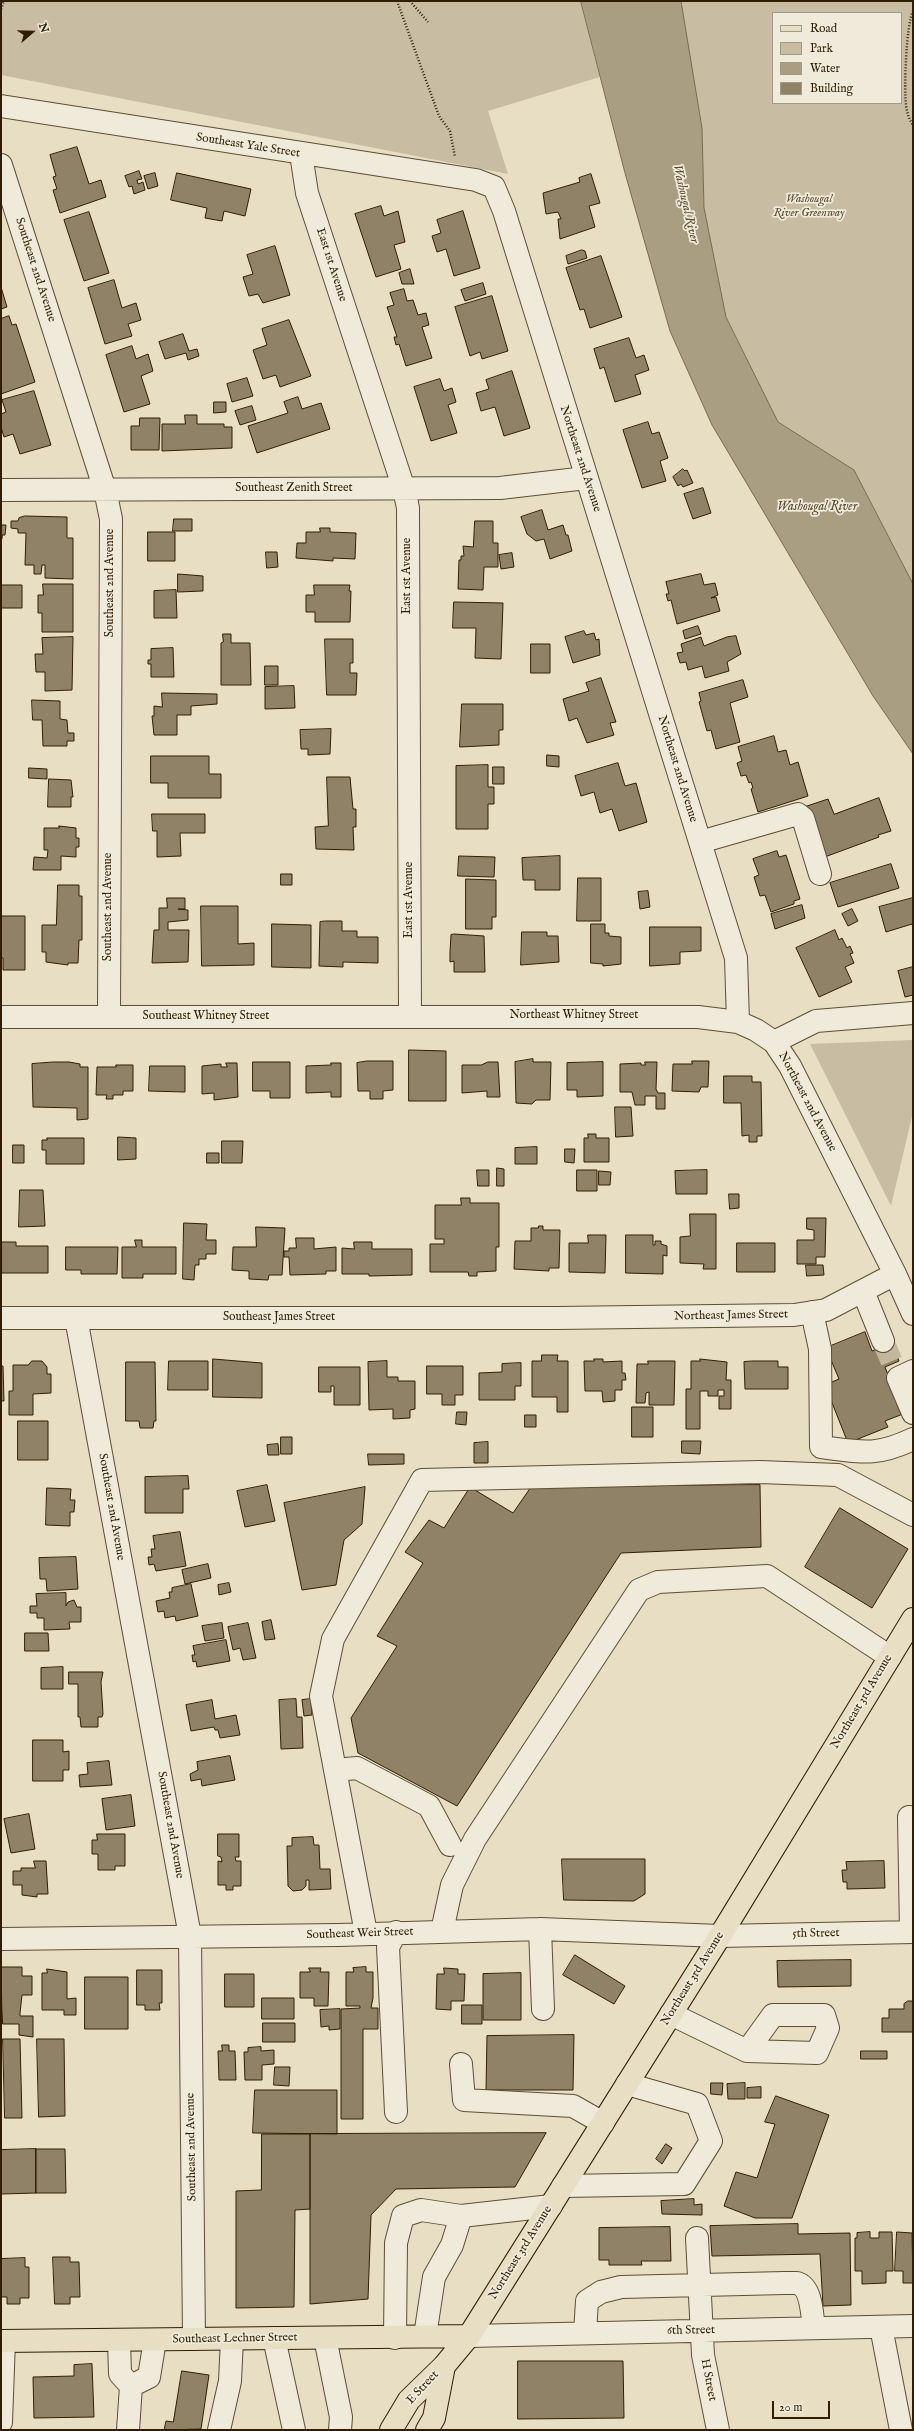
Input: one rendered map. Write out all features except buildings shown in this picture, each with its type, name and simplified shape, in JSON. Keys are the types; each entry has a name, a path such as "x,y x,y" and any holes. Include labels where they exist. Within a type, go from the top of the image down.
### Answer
{"main road":[{"name":"Northeast 3rd Avenue","path":"469,2336 720,1936 913,1619"},
{"name":"Southeast Lechner Street","path":"3,2341 395,2338 469,2336"},
{"name":"E Street","path":"391,2430 409,2400 444,2366 469,2336"},
{"name":"E Street","path":"427,2430 434,2418 444,2366"}],"street":[{"name":"Southeast Yale Street","path":"1,106 301,154 476,180 494,187"},
{"name":"East 1st Avenue","path":"301,154 307,193 404,489 408,508 410,1015"},
{"name":"Southeast 2nd Avenue","path":"1,165 105,490 111,519 109,1017"},
{"name":"Northeast 2nd Avenue","path":"494,187 504,211 736,958 738,1022 774,1042 790,1066 895,1274 913,1314"},
{"name":"Southeast Zenith Street","path":"1,490 500,488 586,478"},
{"path":"700,842 798,814 803,818 820,874"},
{"path":"774,1042 816,1022 913,1013"},
{"name":"Southeast Whitney Street","path":"1,1017 410,1015"},
{"name":"Northeast Whitney Street","path":"410,1015 698,1017 738,1022"},
{"name":"Northeast James Street","path":"557,1318 794,1315 826,1310 895,1274"},
{"path":"863,1291 883,1341"},
{"path":"812,1312 820,1349 821,1447 869,1453 895,1448 913,1439"},
{"name":"Southeast James Street","path":"1,1318 557,1318"},
{"name":"Southeast 2nd Avenue","path":"76,1318 190,1936 194,2339"},
{"path":"901,1372 913,1413"},
{"path":"366,1933 321,1696 333,1639 422,1480 760,1472 838,1475 913,1514"},
{"path":"442,1932 452,1884 475,1839 639,1590 658,1582 767,1576 890,1657"},
{"path":"335,1770 357,1768 429,1806 450,1845"},
{"path":"909,1817 912,1932"},
{"path":"540,1930 543,2009"},
{"name":"Southeast Weir Street","path":"1,1939 540,1930 720,1936"},
{"path":"396,1932 388,1947 396,2112"},
{"name":"5th Street","path":"720,1936 912,1932"},
{"path":"671,2014 747,2051 817,2053 828,2028 824,2015 773,2015 747,2051"},
{"path":"461,2064 464,2100 573,2106 603,2123"},
{"path":"563,2186 684,2184 711,2141 697,2104 627,2084"},
{"path":"395,2338 396,2243 403,2216 421,2210 461,2216 551,2206"},
{"path":"425,2336 434,2278 452,2246 461,2216"},
{"name":"H Street","path":"697,2238 703,2355 718,2430"},
{"path":"585,2333 587,2301 601,2292 621,2287 798,2284 804,2289 810,2304 814,2328"},
{"name":"6th Street","path":"469,2336 913,2326"},
{"path":"881,2327 901,2430"},
{"path":"274,2338 294,2430"},
{"path":"325,2338 341,2417 340,2430"},
{"path":"218,2430 230,2381 232,2339"},
{"path":"119,2340 120,2374 131,2386 128,2430"},
{"path":"131,2386 149,2377 155,2340"},
{"path":"1,2422 3,2341"}],"path":[{"path":"1,9 4,1"},
{"path":"397,1 439,116 450,131 455,156 463,178"},
{"path":"410,1 428,22"},
{"path":"913,11 907,58 906,104 909,118 913,125"}],"green space":[{"path":"1,1 581,1 600,77 488,111 508,174 1,75"},
{"name":"Washougal River Greenway","path":"681,1 913,1 913,584 854,470 778,422 726,317 704,208 702,128"},
{"path":"913,1040 913,1112 891,1206 810,1044"}],"water":[{"name":"Washougal River","path":"581,1 681,1 702,128 704,208 726,317 778,422 854,470 913,584 913,754 873,696 712,425 670,331 625,173"}],"tunnel":[{"path":"883,1341 894,1367"}]}
